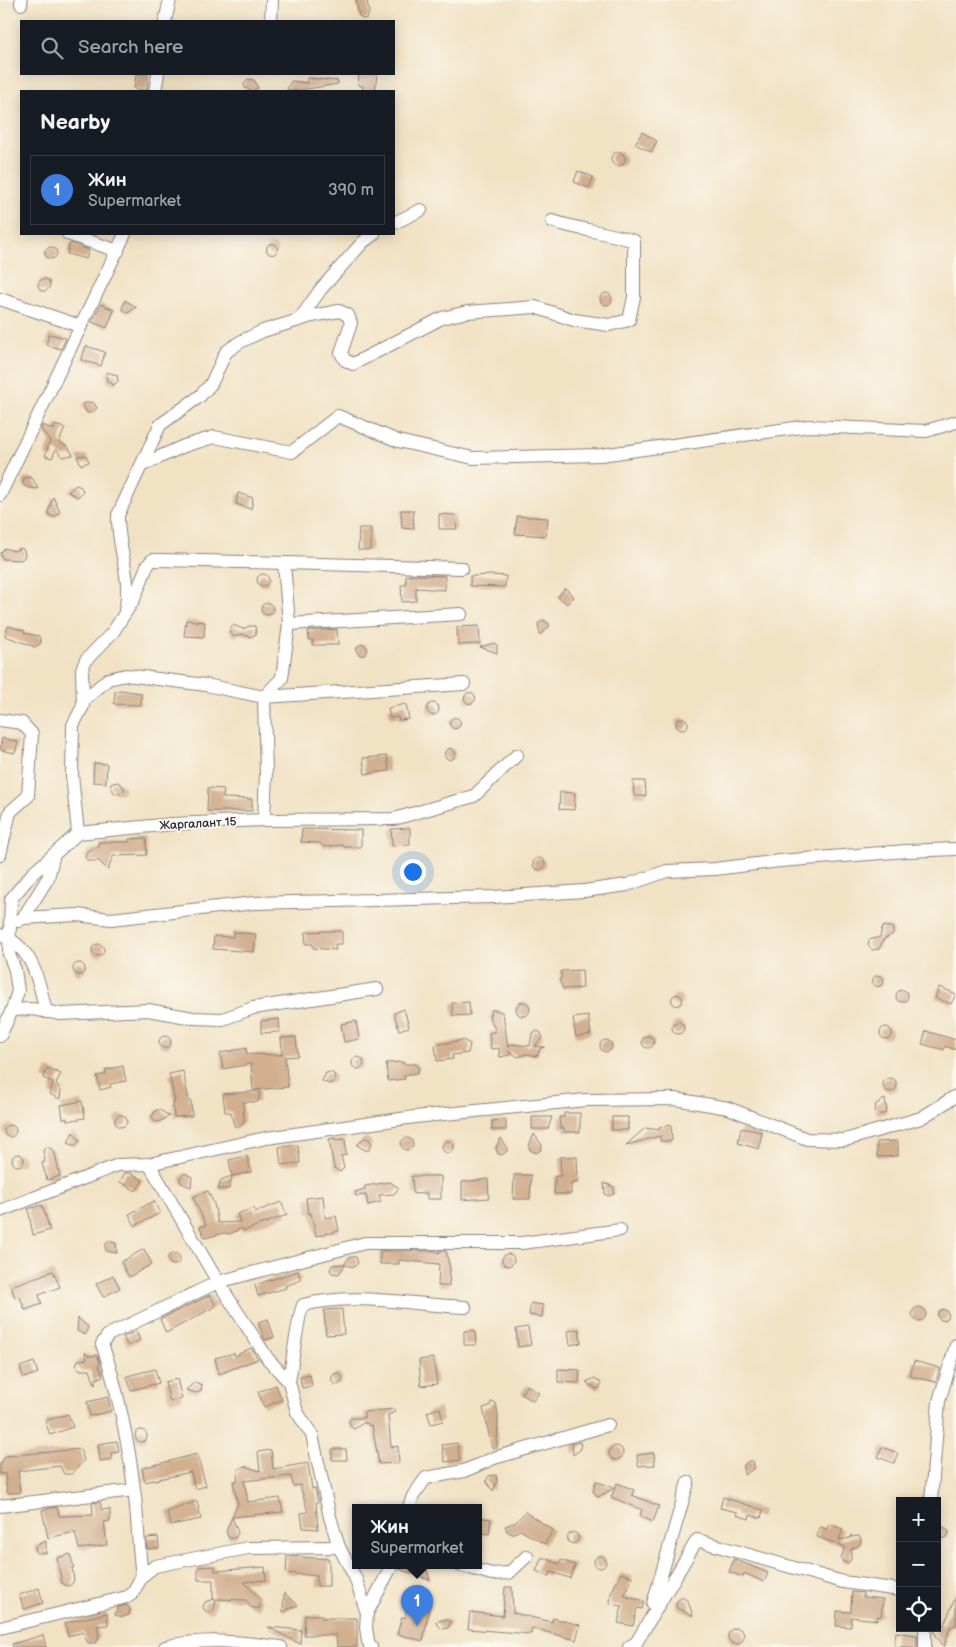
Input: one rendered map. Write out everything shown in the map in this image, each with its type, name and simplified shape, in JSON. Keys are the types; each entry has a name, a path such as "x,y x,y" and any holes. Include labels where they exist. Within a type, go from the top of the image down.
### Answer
{"street":[{"path":"165,20 170,0"},
{"path":"272,0 272,20"},
{"path":"156,90 158,75"},
{"path":"395,223 422,210"},
{"path":"125,612 129,596 127,570 118,531 118,515 160,425 200,396 211,384 226,352 240,342 263,331 339,311 348,315 351,323 341,353 345,360 353,364 442,318 467,312 535,307 574,320 601,324 610,325 629,320 634,297 634,241 611,234 578,230 552,221"},
{"path":"71,235 118,251"},
{"path":"0,495 80,326 118,251 124,235"},
{"path":"299,320 321,289 363,242 373,235"},
{"path":"0,298 80,326"},
{"path":"142,465 184,446 214,436 292,452 338,416 398,441 473,458 601,455 808,426 926,431 956,422"},
{"path":"0,1036 18,991 15,970 4,953 11,899 32,874 78,833 72,775 73,725 83,706 82,669 86,660 113,632 134,599 146,566 152,560 232,560 462,568"},
{"path":"264,820 266,773 264,696 282,678 289,624 284,563"},
{"path":"289,624 461,614"},
{"path":"83,701 108,679 126,675 206,685 264,696 464,684"},
{"path":"0,720 22,723 32,734 28,796 10,812 0,856"},
{"name":"Жаргалант 15","path":"78,833 173,824 264,820 394,819 474,796 517,755"},
{"path":"23,918 77,915 111,919 254,903 494,897 584,891 627,885 667,871 715,869 780,861 907,851 956,849"},
{"path":"6,933 23,918 48,878 54,854"},
{"path":"6,933 23,948 37,975 46,1012"},
{"path":"12,1010 32,1009 61,1014 148,1010 193,1018 223,1019 253,1008 377,989"},
{"path":"0,1211 118,1165 148,1164 266,1138 415,1117 586,1100 675,1099 728,1108 807,1139 845,1140 921,1118 956,1096"},
{"path":"148,1164 218,1282 268,1359 289,1382"},
{"path":"142,1576 137,1540 134,1490 114,1383 102,1344 108,1334 218,1282 365,1243 522,1243 620,1230"},
{"path":"371,1647 366,1627 367,1613 355,1578 339,1546 330,1517 312,1436 297,1412 289,1382 297,1343 299,1310 303,1305 348,1300 391,1300 430,1306 465,1307"},
{"path":"931,1497 939,1401 956,1345"},
{"path":"410,1504 413,1496 426,1478 464,1471 494,1458 608,1425"},
{"path":"650,1616 688,1482"},
{"path":"0,1506 134,1490"},
{"path":"629,1647 636,1644 650,1616 676,1577 687,1554 697,1540 843,1582 896,1589"},
{"path":"0,1628 127,1597 132,1594 142,1576 155,1566 248,1548 339,1546"},
{"path":"474,1569 492,1574 509,1573 527,1556"},
{"path":"367,1613 390,1569"},
{"path":"925,1632 925,1647"},
{"path":"165,1647 185,1642 219,1642 281,1647"}],"building":[{"path":"356,0 367,0 369,13 367,18 363,19 359,16"},
{"path":"136,75 148,75 147,90 134,89"},
{"path":"359,75 377,75 375,90 362,90 363,86 358,85"},
{"path":"307,78 338,81 338,84 300,90 287,89 291,81 307,83"},
{"path":"248,79 254,80 258,88 250,90 245,88 244,84"},
{"path":"642,132 657,141 651,152 635,144"},
{"path":"615,152 621,152 625,159 621,166 615,166 611,162 611,156"},
{"path":"578,171 593,177 589,188 574,182"},
{"path":"70,243 89,250 86,259 67,254"},
{"path":"270,244 274,244 277,249 276,253 270,254 267,251 267,247"},
{"path":"49,247 53,247 57,253 53,259 49,259 45,255 45,251"},
{"path":"44,279 50,285 44,291 38,285"},
{"path":"604,293 608,293 612,299 608,305 604,305 600,301 600,297"},
{"path":"125,300 136,307 128,313 122,309"},
{"path":"101,304 114,310 107,328 92,322"},
{"path":"49,334 66,338 61,349 46,345"},
{"path":"86,346 105,352 101,366 81,360"},
{"path":"106,372 117,375 118,381 114,385 107,382"},
{"path":"94,403 97,408 92,413 87,413 82,404"},
{"path":"43,425 54,430 55,425 65,428 59,442 68,447 73,455 62,457 56,449 52,458 45,456 50,441 41,429"},
{"path":"86,455 89,462 81,465 77,456"},
{"path":"30,477 38,489 28,488 23,485 24,478"},
{"path":"76,485 81,487 83,491 78,497 68,492"},
{"path":"238,493 253,498 251,509 236,504"},
{"path":"53,497 60,512 55,517 50,516 48,512"},
{"path":"401,510 413,510 414,529 402,528"},
{"path":"439,514 455,515 457,529 439,529"},
{"path":"517,516 548,518 546,536 515,534"},
{"path":"359,528 371,528 371,550 358,550"},
{"path":"5,548 14,551 21,548 24,550 25,556 21,560 3,559 0,553"},
{"path":"261,574 265,574 269,580 265,586 261,586 257,582 257,578"},
{"path":"406,576 445,576 445,590 416,588 416,601 402,602 401,585 406,585"},
{"path":"470,576 506,576 505,587 470,586"},
{"path":"565,588 574,597 567,604 558,597"},
{"path":"265,603 269,603 273,609 269,615 265,615 261,611 261,607"},
{"path":"186,620 205,622 204,637 184,636"},
{"path":"543,620 549,624 549,627 540,635 538,624"},
{"path":"233,625 243,629 255,626 256,634 251,637 241,634 234,637 229,631"},
{"path":"8,626 25,631 24,633 39,636 41,643 35,647 5,636"},
{"path":"479,626 480,644 458,645 457,627"},
{"path":"337,629 338,645 313,645 313,640 309,640 308,631"},
{"path":"494,643 497,645 497,653 480,647"},
{"path":"360,645 364,645 367,650 366,654 360,655 357,652 357,648"},
{"path":"120,690 141,693 141,705 114,704 115,692"},
{"path":"468,693 472,693 475,698 474,702 468,703 465,700 465,696"},
{"path":"435,703 438,704 438,714 431,715 428,714 427,707 428,704"},
{"path":"406,704 409,719 399,720 398,717 390,718 388,708"},
{"path":"453,718 457,718 460,723 459,727 453,728 450,725 450,721"},
{"path":"680,718 684,718 688,724 684,730 680,730 676,726 676,722"},
{"path":"2,738 18,742 15,753 0,750"},
{"path":"448,749 452,749 455,754 454,758 448,759 445,756 445,752"},
{"path":"387,756 389,771 365,774 363,758"},
{"path":"94,763 107,764 106,783 93,782"},
{"path":"633,781 645,781 646,796 634,796"},
{"path":"118,782 124,787 124,791 119,794 114,793 110,784"},
{"path":"208,788 224,789 223,798 252,799 252,811 207,811"},
{"path":"560,792 575,793 574,810 559,809"},
{"path":"410,828 410,845 392,846 391,829"},
{"path":"302,829 361,830 361,847 344,847 343,845 324,847 320,843 301,842"},
{"path":"146,838 147,855 113,856 108,870 99,861 88,861 85,857 87,851 99,847 99,842 129,842 129,839"},
{"path":"541,858 544,859 544,869 537,870 534,869 533,862 534,859"},
{"path":"885,926 893,928 893,934 883,940 879,949 872,950 868,945 869,940 880,937 882,928"},
{"path":"342,931 342,944 335,944 336,950 313,948 313,944 305,944 306,932"},
{"path":"233,932 256,934 254,952 213,949 214,936 233,937"},
{"path":"96,944 100,944 104,950 100,956 96,956 92,952 92,948"},
{"path":"77,963 81,963 85,969 81,975 77,975 73,971 73,967"},
{"path":"582,970 583,988 563,989 559,979 561,979 561,971"},
{"path":"878,975 884,981 878,987 872,981"},
{"path":"939,987 956,994 951,1004 935,998"},
{"path":"904,990 907,991 907,1001 900,1002 897,1001 896,994 897,991"},
{"path":"677,994 683,1000 677,1006 671,1000"},
{"path":"469,1002 470,1015 453,1016 452,1003"},
{"path":"520,1002 526,1002 530,1009 526,1016 520,1016 516,1012 516,1006"},
{"path":"404,1009 409,1027 399,1030 394,1013"},
{"path":"492,1010 503,1013 508,1047 510,1046 509,1044 530,1046 532,1034 537,1031 543,1037 535,1046 545,1047 539,1049 539,1053 536,1056 527,1054 518,1057 509,1051 510,1055 500,1057 499,1048 491,1049 489,1033 496,1031 489,1017"},
{"path":"588,1016 591,1034 576,1037 573,1018"},
{"path":"279,1019 280,1032 261,1033 261,1021"},
{"path":"356,1021 359,1039 344,1042 341,1024"},
{"path":"678,1022 684,1028 678,1034 672,1028"},
{"path":"888,1027 891,1028 891,1038 884,1039 881,1038 880,1031 881,1028"},
{"path":"926,1031 956,1040 956,1050 945,1046 944,1050 922,1044"},
{"path":"167,1036 170,1037 170,1047 163,1048 160,1047 159,1040 160,1037"},
{"path":"650,1036 653,1037 653,1047 646,1048 643,1047 642,1040 643,1037"},
{"path":"296,1037 298,1056 285,1057 288,1087 253,1090 251,1064 223,1069 220,1053 246,1048 247,1054 282,1055 281,1038"},
{"path":"463,1040 470,1044 468,1053 452,1055 453,1059 437,1061 435,1045"},
{"path":"606,1040 612,1046 606,1052 600,1046"},
{"path":"358,1057 364,1063 358,1069 352,1063"},
{"path":"403,1062 403,1064 416,1064 419,1068 417,1073 404,1075 405,1079 388,1081 386,1063"},
{"path":"123,1066 126,1081 110,1084 111,1087 100,1090 97,1076 106,1074 105,1070"},
{"path":"47,1068 61,1074 56,1083 61,1090 60,1099 50,1094 53,1082 43,1078"},
{"path":"183,1071 189,1101 191,1101 192,1116 174,1117 173,1102 175,1102 169,1074"},
{"path":"332,1072 335,1076 334,1082 329,1084 322,1081 326,1073"},
{"path":"890,1078 895,1080 897,1085 895,1090 890,1092 885,1090 883,1085 885,1080"},
{"path":"260,1091 258,1102 243,1102 244,1122 240,1127 234,1126 231,1112 225,1112 223,1094"},
{"path":"885,1099 887,1111 884,1114 878,1114 875,1111 876,1104"},
{"path":"82,1101 85,1118 67,1121 67,1118 63,1119 61,1105"},
{"path":"156,1110 160,1110 169,1116 155,1122 152,1117"},
{"path":"564,1113 580,1113 580,1132 564,1132 564,1128 560,1128 559,1117 564,1117"},
{"path":"121,1115 127,1121 121,1127 115,1121"},
{"path":"532,1117 552,1117 548,1129 532,1129"},
{"path":"612,1117 628,1117 628,1130 612,1130"},
{"path":"506,1120 506,1130 492,1130 492,1121"},
{"path":"8,1125 12,1125 16,1131 12,1137 8,1137 4,1133 4,1129"},
{"path":"671,1125 672,1141 660,1141 660,1136 626,1145 645,1128 659,1130 659,1127"},
{"path":"741,1128 762,1132 759,1149 738,1143"},
{"path":"73,1132 80,1141 75,1146 68,1143"},
{"path":"534,1134 542,1145 541,1150 536,1153 530,1150 529,1146"},
{"path":"335,1138 335,1140 345,1139 346,1155 341,1156 344,1168 340,1172 334,1168 329,1139"},
{"path":"364,1138 368,1138 372,1143 369,1150 365,1150 357,1145"},
{"path":"407,1138 413,1144 407,1150 401,1144"},
{"path":"501,1138 508,1150 502,1155 498,1154 496,1148"},
{"path":"446,1141 450,1141 454,1147 450,1153 446,1153 442,1149 442,1145"},
{"path":"898,1141 898,1156 877,1157 877,1142"},
{"path":"298,1145 300,1163 281,1165 279,1147"},
{"path":"46,1147 54,1150 60,1176 47,1180 42,1163 45,1162 43,1151"},
{"path":"16,1154 20,1154 24,1160 20,1166 16,1166 12,1162 12,1158"},
{"path":"247,1156 251,1172 232,1176 229,1160"},
{"path":"560,1157 577,1157 578,1182 571,1184 571,1194 554,1194 555,1176 561,1176"},
{"path":"125,1173 131,1173 143,1180 136,1191 120,1182"},
{"path":"185,1173 192,1177 191,1187 181,1183 180,1177"},
{"path":"514,1175 531,1175 530,1199 513,1199"},
{"path":"232,1176 229,1189 218,1189 221,1180"},
{"path":"412,1176 441,1176 441,1199 427,1199 427,1193 413,1194"},
{"path":"488,1179 489,1198 462,1200 462,1182"},
{"path":"390,1182 399,1188 394,1194 379,1195 381,1202 368,1205 366,1195 356,1196 355,1192 365,1189 365,1186"},
{"path":"604,1183 614,1187 614,1194 608,1196 605,1194"},
{"path":"208,1191 214,1204 218,1223 240,1222 237,1214 254,1208 255,1212 281,1202 287,1215 243,1231 242,1228 230,1234 224,1233 205,1238 200,1227 206,1225 193,1197"},
{"path":"323,1196 325,1218 336,1216 339,1231 316,1236 311,1213 308,1214 306,1198"},
{"path":"154,1201 160,1213 135,1226 129,1214"},
{"path":"42,1205 50,1230 33,1235 28,1209"},
{"path":"109,1241 116,1243 117,1253 106,1251 105,1245"},
{"path":"144,1249 152,1264 129,1277 121,1262"},
{"path":"380,1251 435,1251 439,1253 439,1251 446,1251 450,1269 449,1286 438,1286 439,1264 399,1260 399,1264 380,1264"},
{"path":"172,1253 176,1253 180,1259 176,1265 172,1265 168,1261 168,1257"},
{"path":"506,1254 510,1254 514,1260 510,1266 506,1266 502,1262 502,1258"},
{"path":"349,1257 356,1257 358,1263 354,1267 345,1265 339,1274 332,1273 330,1270 332,1265 345,1264"},
{"path":"53,1271 60,1287 39,1295 42,1304 25,1310 20,1297 15,1298 11,1286"},
{"path":"298,1271 301,1280 285,1286 286,1288 258,1296 255,1285"},
{"path":"113,1275 120,1288 103,1297 96,1284"},
{"path":"210,1295 216,1306 166,1333 160,1319"},
{"path":"531,1303 543,1305 542,1317 529,1315"},
{"path":"919,1307 924,1309 926,1314 924,1319 919,1321 914,1319 912,1314 914,1309"},
{"path":"342,1309 344,1334 326,1335 324,1310"},
{"path":"941,1310 945,1310 948,1315 947,1319 941,1320 938,1317 938,1313"},
{"path":"78,1318 88,1327 85,1335 77,1331"},
{"path":"268,1319 274,1337 265,1340 258,1322"},
{"path":"528,1327 531,1345 518,1347 516,1329"},
{"path":"579,1329 581,1343 570,1345 568,1331"},
{"path":"475,1330 476,1345 464,1345 464,1331"},
{"path":"136,1331 140,1340 128,1346 123,1337"},
{"path":"251,1348 258,1359 219,1374 215,1358 234,1353 235,1356"},
{"path":"85,1352 89,1356 97,1355 100,1362 99,1366 103,1376 96,1379 95,1385 90,1370 80,1370 76,1365 78,1360 87,1359"},
{"path":"433,1358 437,1384 421,1386 419,1360"},
{"path":"914,1361 940,1368 936,1382 910,1376"},
{"path":"34,1362 38,1373 24,1378 20,1367"},
{"path":"155,1369 159,1383 131,1390 127,1376"},
{"path":"558,1369 580,1370 579,1383 558,1382"},
{"path":"337,1373 343,1379 337,1385 331,1379"},
{"path":"310,1375 312,1386 302,1388 300,1377"},
{"path":"595,1378 601,1383 600,1387 596,1389 586,1382"},
{"path":"177,1379 182,1399 170,1402 165,1382"},
{"path":"195,1382 202,1385 201,1391 196,1393 186,1390"},
{"path":"276,1385 282,1400 264,1407 258,1392"},
{"path":"527,1385 539,1393 533,1401 521,1394"},
{"path":"108,1397 111,1411 90,1416 87,1402"},
{"path":"491,1402 496,1403 498,1416 497,1448 492,1448 483,1408 490,1406"},
{"path":"440,1408 443,1421 431,1424 427,1412"},
{"path":"394,1409 395,1412 388,1415 391,1447 398,1446 399,1463 379,1464 372,1425 368,1426 368,1423 365,1424 365,1422 354,1429 350,1426 349,1421 351,1418 364,1418 364,1412"},
{"path":"68,1414 73,1427 50,1435 45,1421"},
{"path":"141,1430 147,1436 141,1442 135,1436"},
{"path":"117,1441 119,1452 111,1453 112,1459 100,1461 98,1444"},
{"path":"580,1442 581,1449 573,1455 572,1444"},
{"path":"457,1443 460,1460 445,1462 442,1445"},
{"path":"616,1446 621,1448 623,1453 621,1458 616,1460 611,1458 609,1453 611,1448"},
{"path":"882,1447 898,1453 894,1463 878,1457"},
{"path":"80,1449 84,1460 72,1474 64,1474 60,1466 18,1471 20,1493 7,1493 5,1474 0,1474 0,1464 6,1456"},
{"path":"332,1449 346,1449 347,1460 332,1460"},
{"path":"271,1450 273,1469 308,1463 312,1489 315,1488 318,1502 316,1503 318,1529 303,1528 301,1513 308,1512 300,1485 293,1486 291,1476 244,1481 248,1502 280,1498 283,1512 232,1517 238,1504 233,1482 237,1481 238,1469 244,1466 260,1471 258,1452"},
{"path":"654,1453 655,1465 638,1466 637,1455"},
{"path":"197,1454 206,1486 195,1489 191,1472 145,1482 142,1468"},
{"path":"748,1461 753,1461 755,1468 744,1475 744,1465"},
{"path":"496,1475 497,1481 493,1491 486,1481 489,1476"},
{"path":"596,1481 614,1488 598,1497 593,1491"},
{"path":"617,1483 634,1490 632,1495 659,1506 653,1522 640,1516 642,1510 611,1497"},
{"path":"723,1497 763,1510 761,1518 750,1515 749,1519 737,1515 738,1512 720,1508"},
{"path":"197,1501 201,1519 171,1525 167,1512"},
{"path":"100,1502 102,1510 110,1509 110,1521 104,1522 107,1545 79,1549 75,1532 48,1538 42,1510 57,1507 59,1516 93,1515 92,1503"},
{"path":"525,1512 553,1530 545,1544 520,1530 512,1534 507,1531 505,1526 516,1522"},
{"path":"232,1517 238,1533 235,1538 229,1538 226,1531"},
{"path":"482,1518 491,1519 489,1534 482,1533"},
{"path":"829,1524 843,1529 839,1540 850,1538 851,1535 851,1537 859,1536 861,1539 860,1545 851,1549 851,1560 847,1563 843,1562 841,1558 845,1547 817,1537 820,1527 827,1529"},
{"path":"941,1528 945,1528 948,1531 947,1537 941,1538"},
{"path":"573,1532 579,1538 573,1544 567,1538"},
{"path":"158,1537 159,1548 147,1549 147,1538"},
{"path":"46,1541 46,1553 36,1553 35,1546"},
{"path":"70,1554 74,1567 72,1568 74,1580 71,1585 67,1586 62,1583 57,1558"},
{"path":"287,1556 329,1559 329,1586 317,1586 317,1576 286,1573"},
{"path":"598,1556 602,1556 606,1562 602,1568 598,1568 594,1564 594,1560"},
{"path":"542,1557 559,1564 561,1560 575,1565 570,1578 551,1572 549,1576 536,1571"},
{"path":"734,1559 768,1573 764,1582 744,1573 743,1577 729,1572"},
{"path":"215,1566 215,1571 265,1567 266,1580 244,1582 261,1600 259,1609 250,1607 246,1600 216,1599 214,1610 210,1613 205,1611 203,1607 205,1602 215,1599 213,1599 213,1580 198,1580 198,1567"},
{"path":"399,1569 427,1569 430,1580"},
{"path":"621,1573 633,1577 624,1596 644,1601 642,1609 637,1608 633,1626 618,1623 622,1606 610,1604 611,1593"},
{"path":"505,1587 512,1587 513,1613 552,1622 553,1618 580,1625 576,1640 532,1628 531,1634 468,1629 470,1612 503,1616"},
{"path":"39,1588 43,1603 24,1609 19,1595"},
{"path":"852,1592 863,1593 863,1597 883,1599 881,1617 877,1616 877,1620 851,1617 851,1627 836,1626 837,1611 851,1612"},
{"path":"284,1593 298,1605 283,1612"},
{"path":"956,1596 956,1625 950,1627 944,1647 934,1632 941,1632 941,1626 944,1625"},
{"path":"682,1597 688,1601 693,1616 677,1608 676,1602"},
{"path":"409,1599 430,1603 423,1641 397,1634 402,1617 405,1618"},
{"path":"127,1605 130,1609 129,1615 123,1617 115,1615 118,1607"},
{"path":"107,1613 108,1625 97,1626 99,1637 96,1643 88,1643 83,1632 68,1636 65,1623"},
{"path":"305,1615 321,1615 321,1618 357,1618 357,1647 337,1647 336,1635 304,1635"},
{"path":"446,1619 451,1622 448,1628 442,1629 435,1622"},
{"path":"268,1627 301,1630 300,1644"},
{"path":"736,1628 744,1636 736,1644 728,1636"},
{"path":"896,1632 917,1635 917,1647 894,1647"},
{"path":"43,1635 46,1647 13,1647 12,1644"}],"place":[{"name":"Жин","path":"417,1626"}]}
